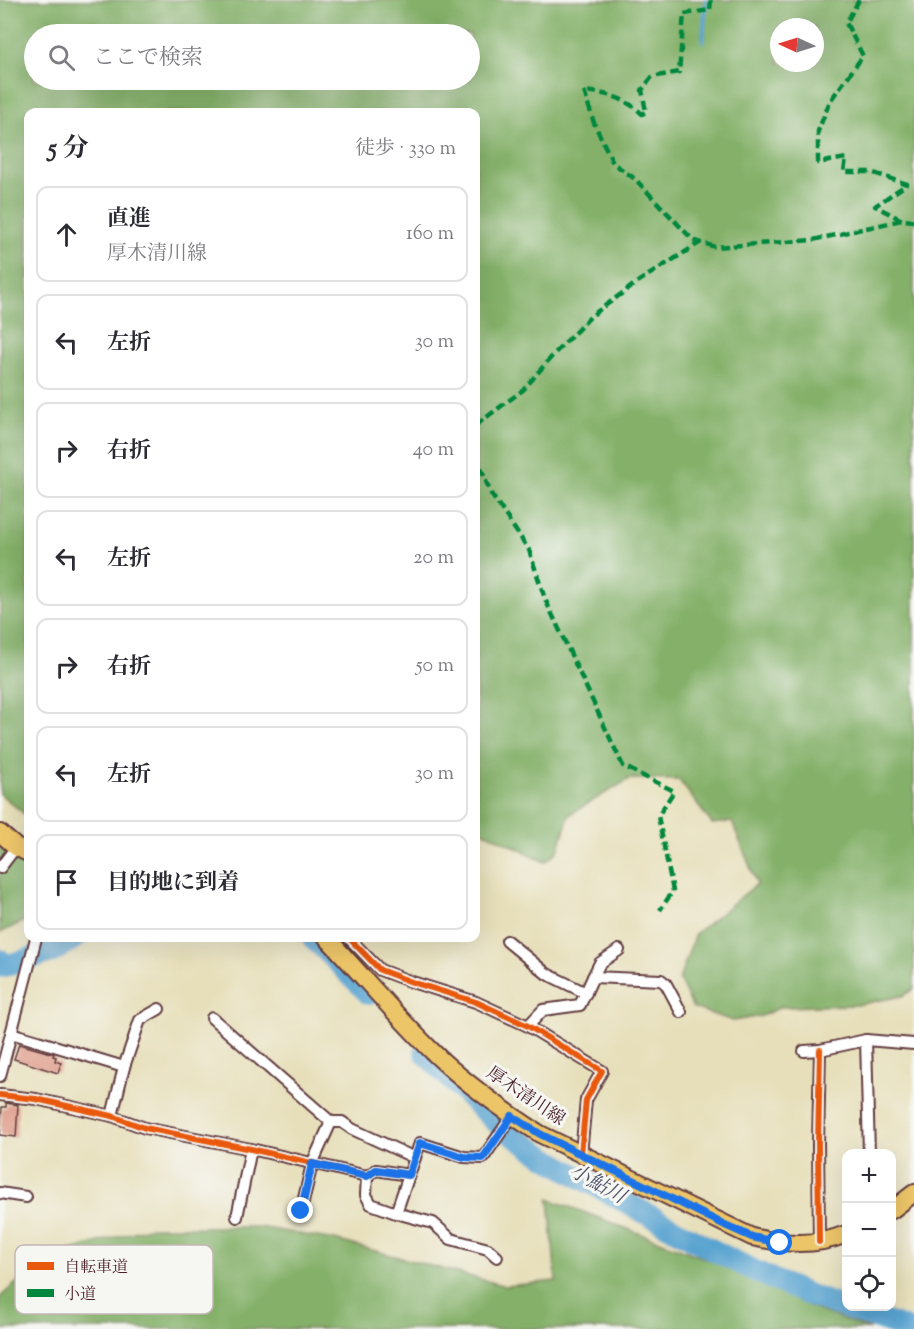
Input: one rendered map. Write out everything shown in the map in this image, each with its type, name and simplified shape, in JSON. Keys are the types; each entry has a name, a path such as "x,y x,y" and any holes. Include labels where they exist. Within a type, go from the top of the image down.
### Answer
{"main road":[{"path":"0,833 22,850"},
{"name":"厚木清川線","path":"331,942 433,1052 510,1120 752,1237 780,1243 819,1242 842,1235"},
{"path":"896,1206 914,1193"}],"street":[{"path":"0,868 22,850"},
{"path":"0,1076 35,942"},
{"path":"354,942 380,970 476,1002 528,1026 602,1071 586,1100 581,1154"},
{"path":"507,942 547,974 586,993"},
{"path":"528,1026 543,1010 580,1005 600,963 619,950"},
{"path":"593,977 661,980 666,984 681,1012"},
{"path":"112,1116 124,1067 140,1020 159,1009"},
{"path":"212,1018 331,1122 342,1122 352,1129 415,1158"},
{"path":"11,1033 124,1067"},
{"path":"804,1051 820,1050 866,1040 914,1044"},
{"path":"866,1040 869,1149"},
{"path":"819,1242 820,1050"},
{"path":"0,1095 36,1099 112,1116 145,1128 251,1149 367,1176 376,1170 409,1175"},
{"path":"396,1213 420,1143 464,1157 483,1158 510,1120"},
{"path":"301,1211 312,1164 331,1122"},
{"path":"237,1217 251,1149"},
{"path":"367,1176 366,1196 371,1204 433,1223 451,1239 488,1250 496,1257"},
{"path":"0,1193 26,1197"}],"green space":[{"path":"0,0 914,0 914,989 902,996 856,1005 781,1007 761,1016 733,1021 693,1008 679,980 695,934 757,884 732,822 712,824 679,780 629,779 569,815 558,851 545,862 480,830 480,108 24,108 24,814 0,794"},
{"path":"0,838 24,868 24,921 0,933"},
{"path":"549,1199 731,1268 820,1311 870,1329 0,1329 0,1297 15,1284 15,1314 213,1314 213,1245 89,1245 151,1227 259,1227 335,1240 506,1286 556,1281"}],"building":[{"path":"19,1044 54,1054 55,1061 61,1063 58,1073 14,1059"},
{"path":"6,1103 18,1105 16,1137 0,1135 2,1107 6,1107"}],"waterway":[{"path":"703,42 706,0"},
{"name":"小鮎川","path":"0,960 4,966 52,952 68,942"},
{"name":"小鮎川","path":"317,942 369,994"},
{"path":"0,976 4,966"},
{"name":"小鮎川","path":"425,1053 497,1123 528,1146 578,1176 707,1247 768,1277 833,1304 908,1329"}],"marked path":[{"path":"711,0 710,10 684,14 679,72 652,77 642,90 646,112 642,114 636,108 615,97 584,91 594,123 613,163 635,179 693,240 715,247 813,240 902,220 914,221"},
{"path":"859,0 846,23 863,56 830,101 818,131 818,163 846,158 844,172 871,172 907,184 875,206 902,220"},
{"path":"480,422 523,390 591,316 639,281 701,242"},
{"path":"480,465 491,494 529,550 545,599 623,766 674,791 658,816 673,891 660,910"}],"cycle path":[{"path":"353,942 380,970 476,1002 528,1026 602,1071 586,1100 581,1154"},
{"path":"819,1242 820,1050"},
{"path":"0,1095 36,1099 112,1116 145,1128 251,1149 367,1176 376,1170 409,1175"}],"route":[{"path":"301,1211 312,1164 367,1176 376,1170 409,1175 420,1143 464,1157 483,1158 512,1116 540,1134 725,1225 752,1237 780,1243"}]}
